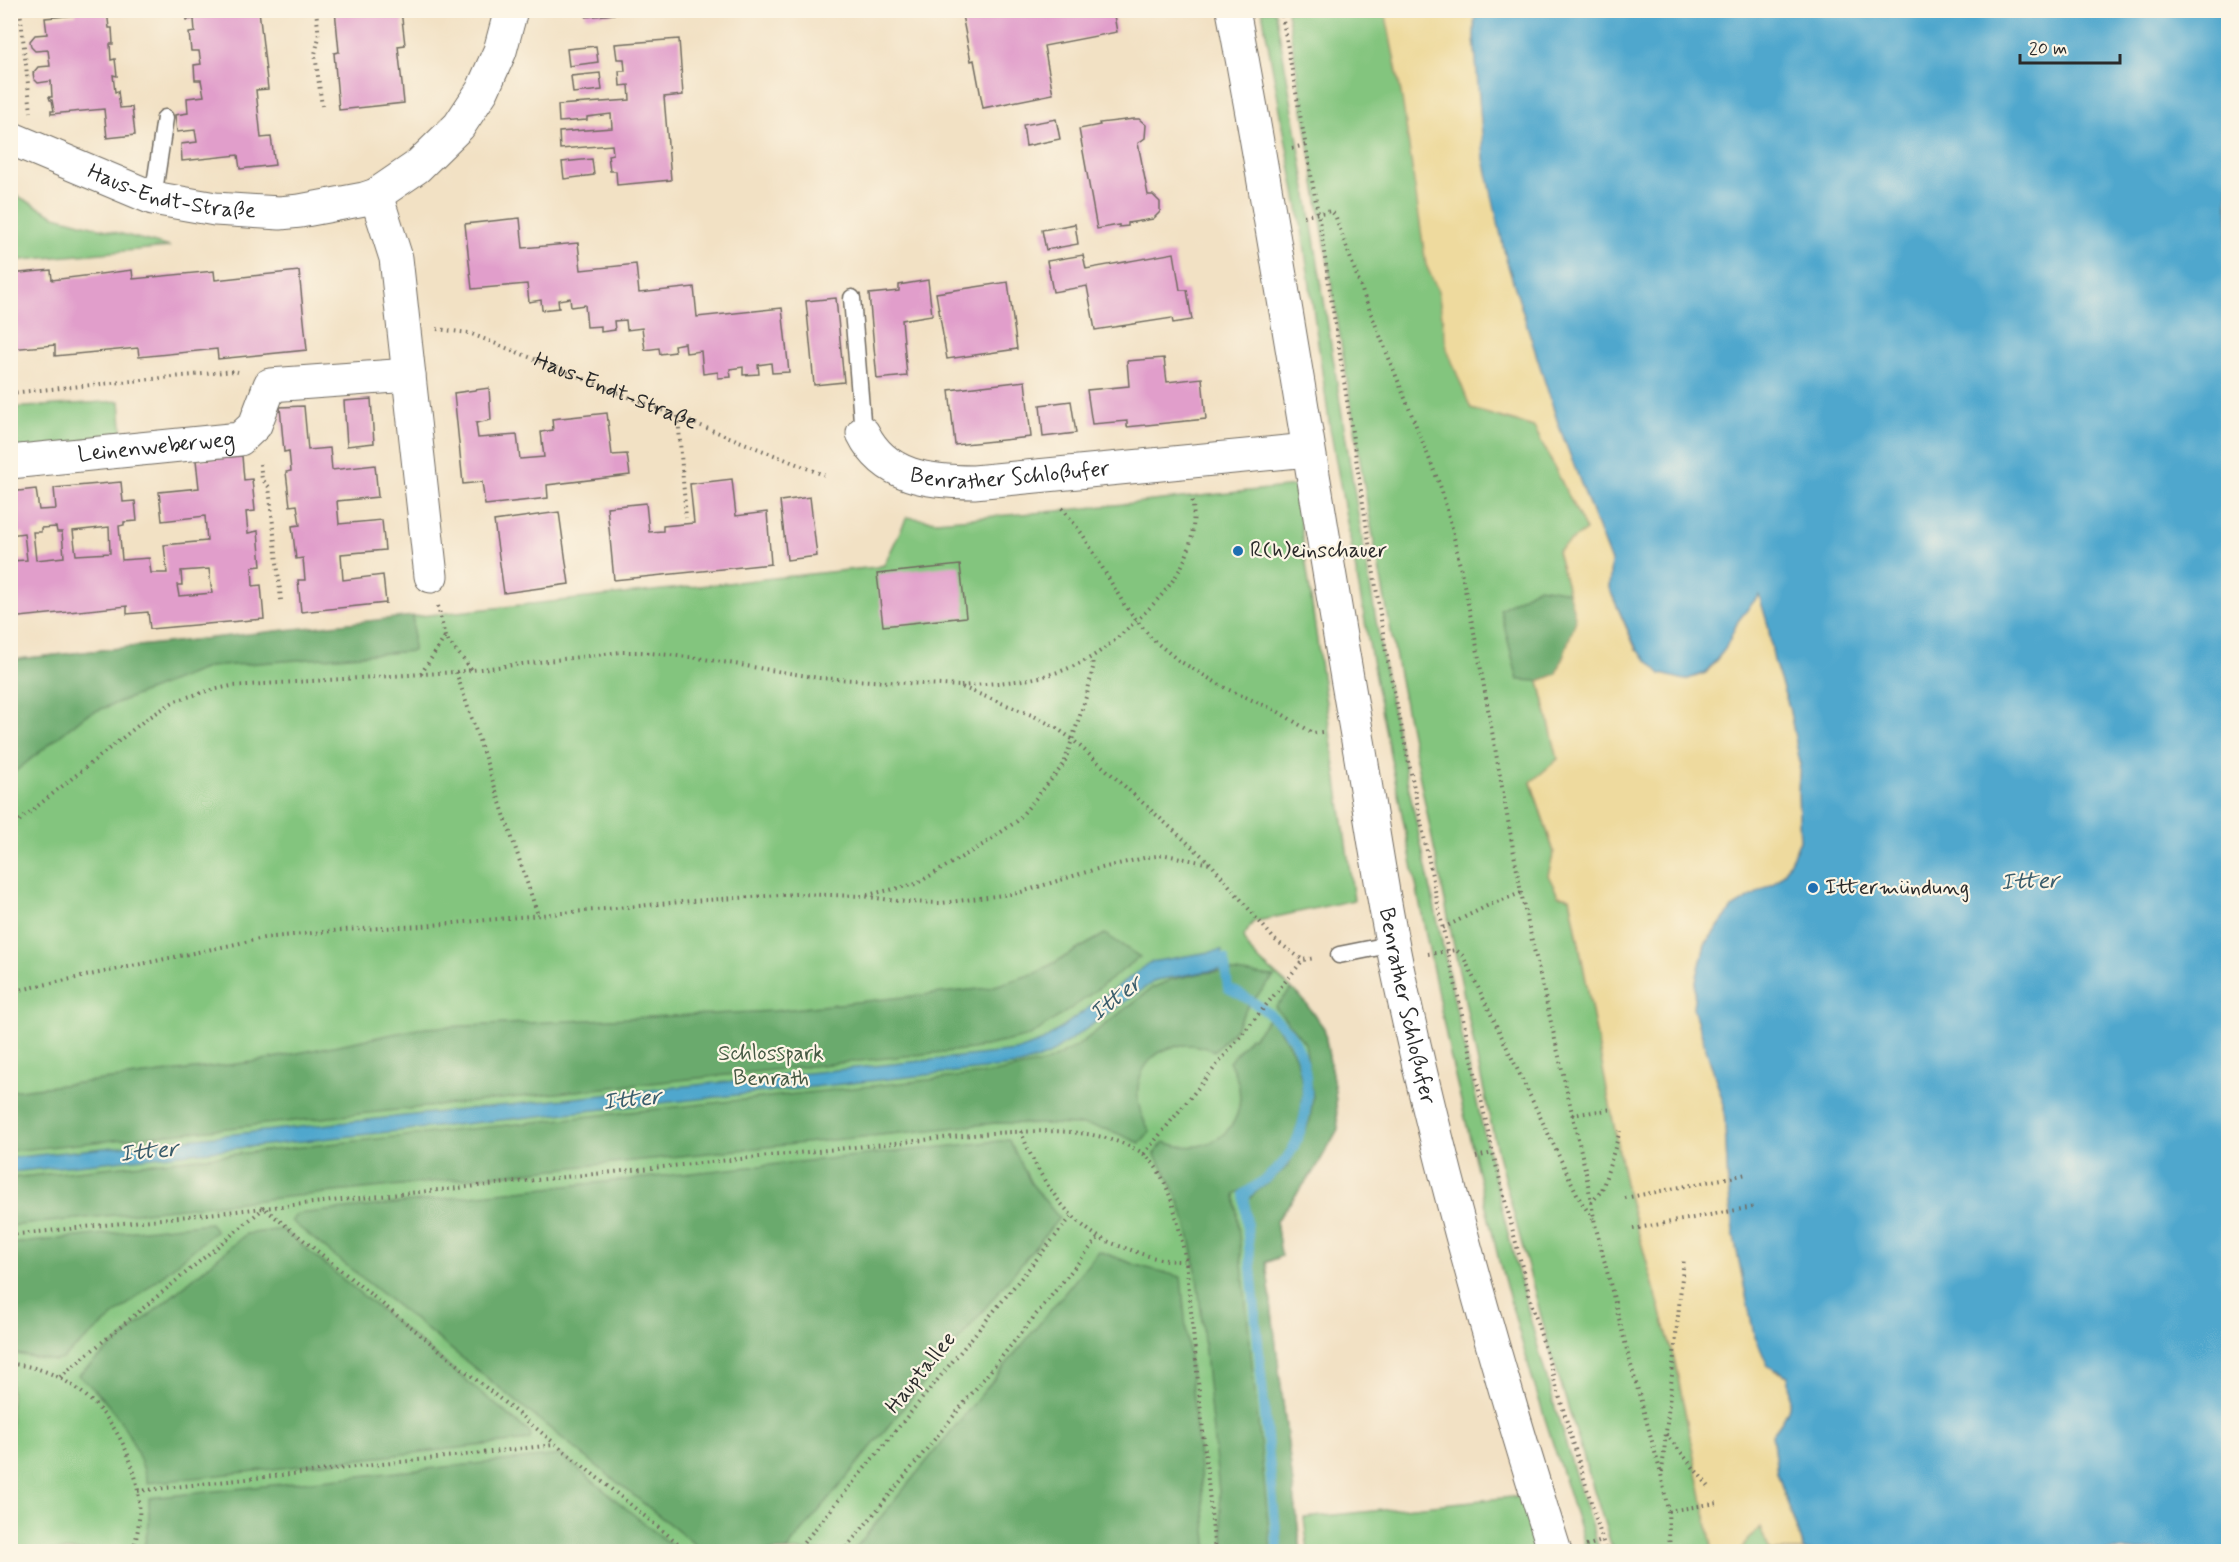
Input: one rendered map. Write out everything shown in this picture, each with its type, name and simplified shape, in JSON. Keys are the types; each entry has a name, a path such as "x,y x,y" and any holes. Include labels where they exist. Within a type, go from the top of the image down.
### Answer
{"street":[{"name":"Haus-Endt-Straße","path":"23,143 153,198 215,209 280,213 333,206 376,195 417,167 459,126 482,91 501,51 511,10"},
{"name":"Benrather Schloßufer","path":"1233,10 1260,155 1308,450 1400,982 1424,1089 1472,1276 1555,1551"},
{"path":"376,195 396,258 431,576"},
{"path":"270,385 409,375"},
{"name":"Leinenweberweg","path":"10,462 240,439 255,425 270,385"},
{"name":"Benrather Schloßufer","path":"863,433 884,459 902,471 927,480 974,482 1308,450"}],"lane":[{"path":"153,198 165,118"},
{"name":"Benrather Schloßufer","path":"852,298 863,433"},
{"path":"1339,955 1394,945"}],"path":[{"path":"20,10 23,143"},
{"path":"316,10 319,37 315,54 322,106"},
{"path":"1281,10 1318,213 1386,652 1443,928 1493,1153 1531,1302 1606,1551"},
{"path":"1271,222 1331,211 1335,214 1364,296 1441,488 1467,596 1521,893 1595,1224 1661,1474 1668,1511 1670,1551"},
{"name":"Haus-Endt-Straße","path":"404,325 469,333 824,475"},
{"path":"10,393 234,370 270,385"},
{"path":"678,416 686,518"},
{"path":"255,425 262,479 269,487 281,600"},
{"path":"10,828 145,720 175,701 231,686 456,672 621,652 699,658 819,678 959,686 1025,679 1059,672 1092,658 1114,642 1156,602 1183,566 1194,530 1194,510 1187,462"},
{"path":"1055,474 1061,507 1083,535 1125,606 1152,639 1178,660 1227,689 1277,711 1313,733 1355,727"},
{"path":"431,576 445,637 472,670"},
{"path":"421,674 445,637"},
{"path":"862,896 916,884 984,844 1017,820 1064,764 1087,694 1093,668 1092,658"},
{"path":"456,672 538,915"},
{"path":"959,686 1034,716 1055,727 1072,740 1211,864 1275,940 1303,960"},
{"path":"10,992 264,938 692,900 796,894 862,896 905,902 942,903 1018,893 1148,856 1166,855 1211,864"},
{"path":"1443,928 1489,905 1521,893"},
{"path":"1424,955 1456,950 1463,956 1575,1191 1595,1224"},
{"path":"1144,1154 1303,960 1339,955"},
{"path":"1572,1115 1613,1109"},
{"path":"1021,1131 1038,1170 1072,1216 1099,1237 1160,1259 1173,1262 1186,1261"},
{"path":"10,1235 980,1134 1064,1131 1100,1136 1144,1154 1166,1186 1177,1221 1186,1261 1215,1551"},
{"path":"1591,1203 1602,1190 1620,1131"},
{"path":"1625,1198 1747,1174"},
{"path":"1633,1229 1753,1207"},
{"path":"60,1377 264,1208"},
{"path":"264,1208 689,1551"},
{"name":"Hauptallee","path":"796,1551 1072,1216"},
{"path":"843,1551 1099,1237"},
{"path":"1661,1474 1684,1258"},
{"path":"10,1364 31,1367 60,1377 90,1401 112,1423 132,1463 138,1491 138,1518 132,1551"},
{"path":"1666,1433 1710,1488"},
{"path":"138,1491 555,1444"},
{"path":"1668,1511 1718,1503"}],"green space":[{"path":"1262,11 1275,11 1291,97 1374,612 1390,698 1455,1002 1490,1161 1530,1318 1600,1551 1587,1551 1533,1381 1499,1261 1450,1055 1379,699 1330,428 1302,230"},
{"path":"1287,11 1420,11 1471,409 1534,427 1586,530 1558,551 1577,620 1539,682 1558,759 1531,783 1554,852 1549,875 1558,895 1570,897 1626,1188 1675,1362 1713,1551 1613,1551 1549,1346 1497,1151 1401,685 1368,509"},
{"path":"10,192 55,216 170,247 11,261"},
{"path":"120,401 123,440 11,452 10,408"},
{"name":"Schlosspark Benrath","path":"1295,486 1354,900 1253,922 1244,936 1247,947 1300,996 1324,1028 1335,1092 1338,1129 1316,1168 1276,1221 1281,1256 1266,1263 1301,1551 11,1551 10,660 876,567 884,565 907,517 936,521"},
{"path":"1539,587 1569,592 1577,620 1557,674 1539,681 1518,680 1500,609"},
{"path":"413,616 413,651 209,667 86,715 11,775 11,660"},
{"path":"1105,934 1140,957 1030,1036 972,1049 11,1151 11,1091 253,1062 423,1028 773,1011 988,988 1036,973"},
{"path":"1228,971 1274,977 1248,1006 1236,1027 1215,1051 1194,1045 1176,1046 1160,1052 1148,1063 1140,1077 1138,1094 1141,1112 1150,1131 1140,1143 1109,1130 1083,1125 996,1123 11,1226 11,1178 994,1073 1046,1062 1077,1046 1152,988 1170,980 1202,973"},
{"path":"1292,989 1324,1028 1335,1091 1338,1129 1316,1168 1276,1221 1281,1256 1266,1262 1301,1551 1282,1552 1248,1199 1288,1166 1310,1120 1313,1097 1305,1043 1275,1007"},
{"path":"1269,1018 1290,1046 1300,1071 1302,1104 1299,1120 1294,1136 1278,1163 1262,1178 1235,1194 1271,1551 1225,1551 1199,1288 1194,1260 1180,1205 1169,1179 1154,1154 1164,1142 1184,1146 1202,1145 1217,1139 1229,1128 1237,1115 1240,1098 1237,1081 1229,1062"},
{"path":"1009,1140 1031,1183 1059,1218 786,1551 703,1551 291,1221 297,1214"},
{"path":"210,1223 216,1231 62,1359 55,1361 11,1353 11,1244"},
{"path":"282,1229 530,1433 529,1440 148,1483 143,1466 122,1423 103,1399 78,1375 246,1234"},
{"path":"1099,1251 1136,1265 1181,1277 1208,1551 853,1551"},
{"path":"561,1455 678,1551 143,1551 149,1524 149,1498"},
{"path":"1522,1496 1539,1551 1308,1551 1304,1518"},
{"path":"1760,1527 1770,1551 1739,1552 1739,1550"}],"sand":[{"path":"1385,11 1475,11 1474,37 1506,259 1559,426 1611,562 1609,588 1636,650 1685,680 1706,673 1725,649 1738,621 1759,594 1768,625 1774,661 1789,707 1800,762 1798,792 1800,841 1784,873 1774,883 1732,908 1705,944 1696,981 1693,1008 1724,1105 1733,1232 1754,1334 1775,1371 1788,1376 1789,1407 1783,1420 1772,1434 1777,1472 1804,1551 1770,1551 1760,1527 1739,1551 1713,1551 1675,1362 1626,1188 1570,897 1558,895 1548,875 1554,852 1531,782 1558,759 1539,681 1557,674 1576,620 1557,551 1586,530 1534,427 1471,409 1447,349 1438,291 1426,265 1402,98"}],"water":[{"name":"Itter","path":"1475,11 2228,11 2228,1551 1804,1551 1777,1472 1772,1434 1783,1420 1789,1407 1788,1376 1768,1366 1754,1334 1733,1232 1724,1105 1693,1008 1696,981 1705,945 1732,908 1774,883 1784,873 1800,841 1798,792 1800,762 1789,707 1774,661 1768,625 1759,595 1738,621 1725,649 1705,673 1685,680 1661,674 1637,650 1609,588 1611,562 1559,426 1506,259 1484,159 1474,37"},
{"name":"Itter","path":"1222,950 1222,969 1156,980 1047,1056 1020,1065 11,1172 11,1158 1016,1051 1043,1041 1151,962"}],"building":[{"path":"76,10 107,10 109,28 112,28 111,60 115,59 117,76 113,75 115,92 118,91 120,108 132,107 135,135 107,138 104,109 51,114 51,111 54,111 52,100 49,97 52,97 51,81 38,83 34,79 33,73 38,67 50,66 48,50 35,51 30,41 35,35 47,34 45,18 76,15"},
{"path":"185,10 259,10 268,89 256,90 261,138 271,137 275,165 240,169 238,155 182,161 181,144 197,142 195,130 177,132 175,115 188,113 187,98 204,96 201,80 195,80 194,65 201,64 199,51 191,51 189,33 195,32 194,19 187,20"},
{"path":"335,10 401,10 405,45 398,46 404,103 339,110 334,53 339,52"},
{"path":"585,10 613,10 614,14 586,17"},
{"path":"961,10 1113,10 1117,32 1044,46 1053,94 983,108"},
{"path":"679,39 683,95 664,97 671,180 617,185 616,171 610,171 608,155 613,154 612,145 560,149 559,132 612,128 611,114 587,117 587,120 559,122 558,105 630,100 629,85 620,86 619,71 625,71 624,59 617,59 615,44"},
{"path":"596,46 598,62 569,66 567,49"},
{"path":"600,73 602,90 573,93 571,76"},
{"path":"1056,119 1060,139 1026,146 1023,125"},
{"path":"1139,119 1146,125 1145,138 1138,143 1148,195 1153,195 1160,202 1160,212 1153,219 1128,223 1128,226 1119,227 1119,225 1097,229 1079,129 1100,125 1099,123"},
{"path":"592,159 594,175 564,179 562,162"},
{"path":"520,218 523,248 578,243 581,270 636,264 639,293 694,287 697,317 782,308 789,372 772,373 771,363 758,365 759,374 743,375 743,367 730,369 731,377 718,378 718,372 703,374 701,351 686,353 685,343 674,345 675,352 660,354 659,348 645,350 642,328 627,330 626,320 614,321 615,330 601,332 601,326 587,327 585,305 571,307 570,298 558,300 559,308 542,310 541,300 529,302 527,284 472,289 465,224"},
{"path":"1075,224 1078,244 1046,250 1042,230"},
{"path":"1174,253 1180,290 1187,290 1192,320 1173,323 1172,318 1095,330 1087,286 1053,292 1047,261 1083,255 1086,269"},
{"path":"51,270 52,280 132,270 133,279 214,271 215,280 299,271 307,350 218,359 217,349 139,357 138,348 55,356 55,345 10,349 10,274"},
{"path":"928,280 932,315 902,320 907,376 877,379 869,294 899,291 899,285"},
{"path":"1008,282 1017,349 947,359 936,293"},
{"path":"836,298 844,382 814,385 806,301"},
{"path":"1164,358 1167,382 1202,378 1206,419 1127,427 1127,421 1092,424 1087,390 1129,386 1127,361"},
{"path":"1025,381 1031,437 955,445 949,390"},
{"path":"489,388 491,420 476,423 478,438 517,435 520,459 544,457 541,432 553,430 552,419 607,413 612,455 627,454 630,475 547,485 548,498 485,505 482,482 463,484 454,393"},
{"path":"371,399 374,443 347,446 344,401"},
{"path":"1071,401 1076,433 1043,437 1040,405"},
{"path":"304,406 308,450 330,448 332,470 375,465 378,497 337,501 339,524 382,520 385,550 341,554 343,580 383,575 386,603 301,612 298,580 305,580 303,558 296,559 292,526 300,525 297,505 290,506 286,472 291,471 289,451 284,452 280,407"},
{"path":"242,456 244,480 252,479 255,511 246,512 248,533 258,531 261,566 252,567 253,586 261,585 264,619 150,629 148,612 127,614 127,606 10,618 10,561 27,560 24,533 10,535 10,492 36,489 39,510 56,509 54,488 121,482 123,502 135,501 137,521 124,522 124,525 119,526 122,560 149,558 151,573 167,573 164,545 207,541 205,516 162,521 159,492 199,488 196,460","holes":["56,527 57,532 62,532 64,557 36,560 33,532 41,532 41,528","109,527 110,553 76,555 73,531","209,569 212,593 179,596 177,585 182,585 181,571"]},
{"path":"732,479 736,516 767,512 771,564 614,580 607,507 646,503 649,532 663,531 663,526 694,523 690,484"},
{"path":"810,497 817,556 787,560 780,501"},
{"path":"559,512 569,584 504,593 494,521"},
{"path":"960,565 966,617 883,626 877,574"}],"waterway":[{"path":"1224,959 1228,988 1260,1007 1288,1032 1297,1046 1306,1081 1307,1099 1304,1118 1291,1151 1281,1165 1244,1194 1278,1552"}],"place":[{"name":"R(h)einschauer","path":"1238,551"},
{"name":"Ittermündung","path":"1813,888"}]}
